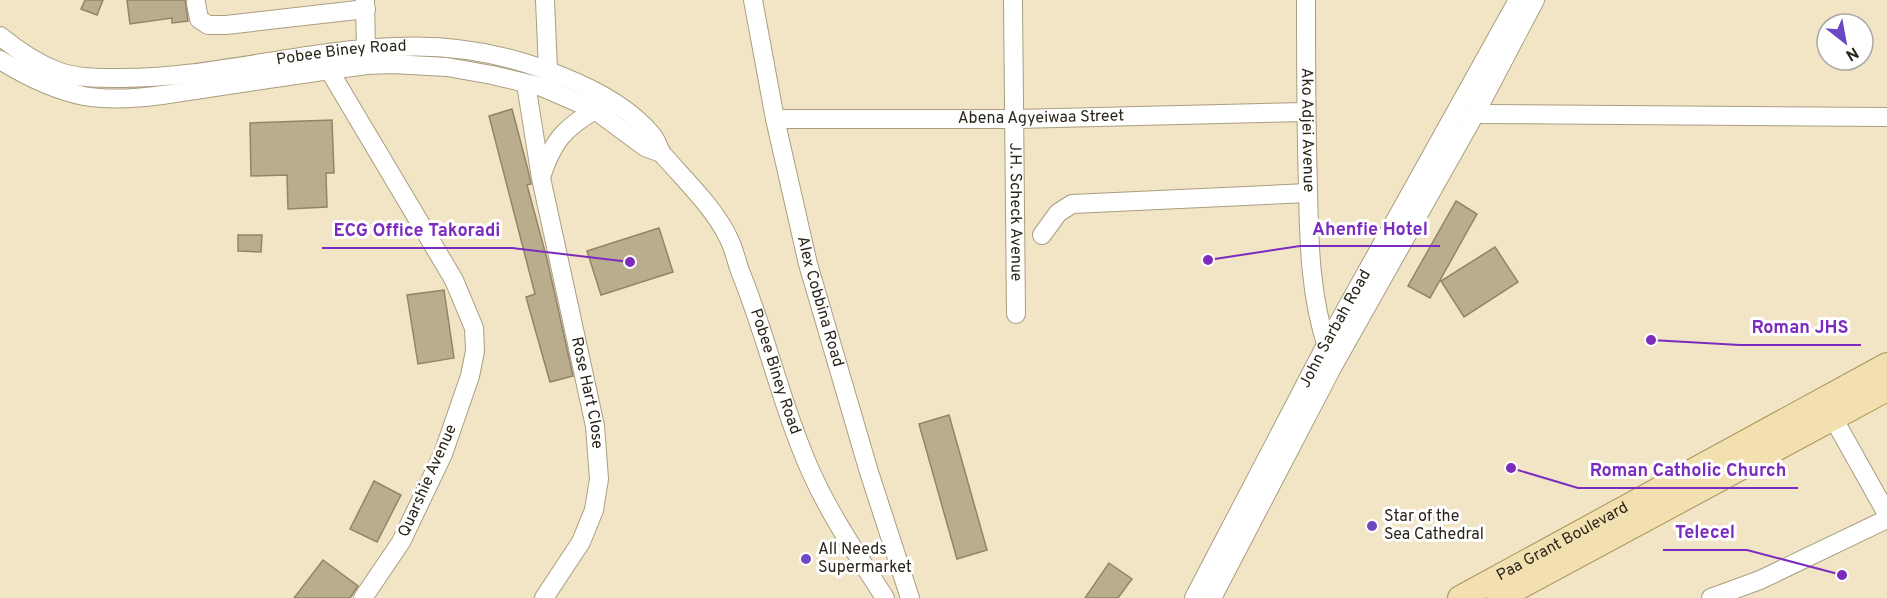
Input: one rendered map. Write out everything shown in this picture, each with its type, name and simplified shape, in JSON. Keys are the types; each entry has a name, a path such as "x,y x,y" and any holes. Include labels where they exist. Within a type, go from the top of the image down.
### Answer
{"main road":[{"name":"Paa Grant Boulevard","path":"1499,598 1828,409 1887,365"},
{"name":"Paa Grant Boulevard","path":"1460,598 1643,497 1828,409 1887,389"}],"street":[{"path":"544,0 548,70"},
{"name":"Alex Cobbina Road","path":"753,0 775,119 808,264 869,472 910,598"},
{"name":"J.H. Scheck Avenue","path":"1013,0 1016,314"},
{"name":"Ako Adjei Avenue","path":"1306,0 1310,270 1315,302 1333,366"},
{"name":"John Sarbah Road","path":"1194,598 1326,345 1518,0"},
{"name":"John Sarbah Road","path":"1212,598 1333,366 1475,114 1535,0"},
{"path":"196,3 199,19 208,25 256,22 365,4 366,50"},
{"name":"Pobee Biney Road","path":"0,36 14,47 57,71 85,78 155,78 326,53 393,46 442,47 518,59 580,84 631,114 654,137 661,153 687,180 728,237 757,313 791,424 811,472 830,511 885,598"},
{"name":"Pobee Biney Road","path":"0,60 50,86 84,96 111,98 157,95 329,70 392,64 492,75 542,87 596,110 645,147 661,153"},
{"name":"Quarshie Avenue","path":"329,70 454,280 474,328 475,351 470,376 443,454 401,542 363,598"},
{"name":"Rose Hart Close","path":"526,84 540,178 595,426 599,479 594,510 581,542 544,598"},
{"path":"540,178 548,156 558,139 574,123 596,110"},
{"name":"Abena Agyeiwaa Street","path":"775,119 1013,119 1306,112"},
{"path":"1475,114 1887,117"},
{"path":"1042,235 1058,213 1072,204 1308,193"},
{"path":"1711,598 1760,580 1887,516 1828,409"}],"building":[{"path":"85,0 103,0 97,15 81,9"},
{"path":"127,0 185,0 188,21 172,23 172,18 130,24"},
{"path":"512,109 531,184 527,185 547,259 573,376 550,382 526,297 535,294 489,116"},
{"path":"332,120 334,173 326,173 327,207 288,209 287,175 251,176 250,123"},
{"path":"1456,201 1477,214 1430,298 1408,286"},
{"path":"659,228 673,272 601,295 587,251"},
{"path":"238,235 262,235 261,252 238,251"},
{"path":"1495,247 1518,282 1464,317 1441,281"},
{"path":"444,290 454,358 418,364 407,295"},
{"path":"949,415 987,550 957,559 919,424"},
{"path":"374,481 401,495 377,542 350,529"},
{"path":"323,560 358,586 350,598 294,598"},
{"path":"1109,563 1132,579 1118,598 1085,598"}],"place":[{"name":"Ahenfie Hotel","path":"1208,260"},
{"name":"ECG Office Takoradi","path":"630,262"},
{"name":"Roman JHS","path":"1651,340"},
{"name":"Roman Catholic Church","path":"1511,468"},
{"name":"Star of the Sea Cathedral","path":"1372,526"},
{"name":"All Needs Supermarket","path":"806,559"},
{"name":"Telecel","path":"1842,575"}]}
